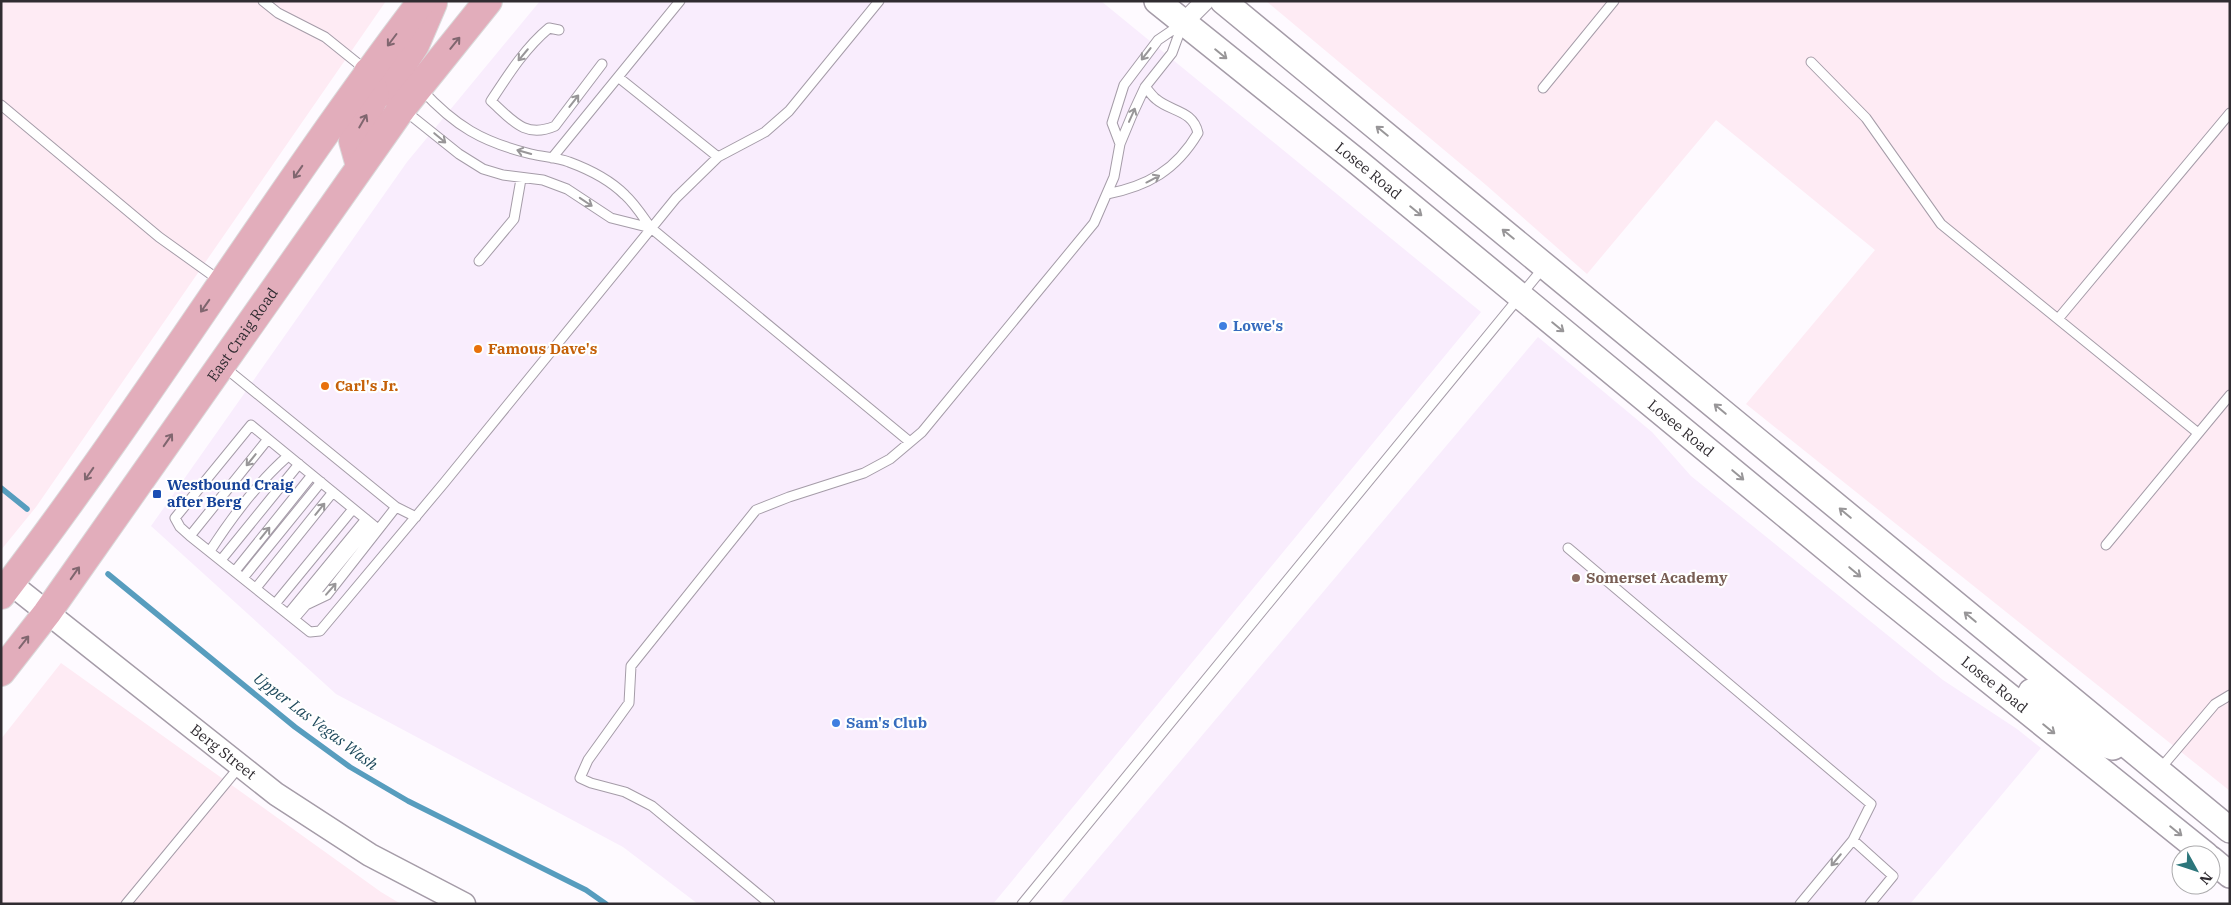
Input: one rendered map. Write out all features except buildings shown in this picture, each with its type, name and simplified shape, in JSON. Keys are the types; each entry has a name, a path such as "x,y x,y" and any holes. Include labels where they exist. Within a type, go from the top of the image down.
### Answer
{"main road":[{"path":"4,584 88,476 368,72 422,1"},
{"path":"402,108 395,88 398,71 415,45 434,1"},
{"name":"East Craig Road","path":"1,672 47,613 402,108 488,1"},
{"name":"Losee Road","path":"1156,1 1520,296 1878,591 2194,845"},
{"path":"1223,1 1545,264 2230,830"},
{"path":"360,166 353,142 375,96 368,72"},
{"path":"1878,591 1920,604 1984,654 2016,654"},
{"path":"1984,676 2031,692 2094,742 2137,755"}],"street":[{"path":"1183,23 1205,1"},
{"name":"Berg Street","path":"4,584 47,613 276,794 348,842 464,904"}],"lane":[{"path":"264,1 278,13 326,37 368,72"},
{"path":"372,524 251,425 175,518 180,527 190,536 310,632 320,630 416,517 676,198 718,157 765,132 789,111 879,1"},
{"path":"1543,88 1614,1"},
{"path":"552,158 676,3"},
{"path":"770,904 652,806 625,792 591,783 580,778 588,760 629,702 630,666 756,510 790,496 864,473 890,459 922,432 1094,223 1114,177 1120,144 1145,87 1172,53 1183,23"},
{"path":"1120,144 1112,123 1124,85 1158,40 1183,23"},
{"path":"559,30 549,28 540,35 512,68 491,101 510,118 530,132 544,131 555,126 602,64"},
{"path":"1811,62 1866,118 1941,224 2198,433"},
{"path":"618,76 718,157"},
{"path":"419,87 436,105 463,128 494,143 575,165 600,177 625,195 651,228 910,442"},
{"path":"1107,194 1129,190 1155,179 1179,158 1198,133 1196,125 1188,116 1156,99 1145,87"},
{"path":"1,105 160,237 222,282"},
{"path":"402,108 459,154 483,169 521,179 551,183 567,190 611,218 651,228"},
{"path":"2058,319 2230,113"},
{"path":"479,261 514,219 521,179"},
{"path":"1022,904 1545,264"},
{"path":"221,364 396,506 416,517"},
{"path":"2106,545 2230,395"},
{"path":"190,536 268,440"},
{"path":"210,551 227,525 287,454"},
{"path":"221,560 298,464"},
{"path":"235,571 312,475"},
{"path":"243,578 321,482"},
{"path":"256,588 333,492"},
{"path":"291,617 372,524 396,506"},
{"path":"276,604 353,509"},
{"path":"291,617 306,605 326,595 372,524"},
{"path":"1568,548 1871,804 1853,840 1800,904"},
{"path":"2158,771 2215,704 2230,695"},
{"path":"126,904 240,766"},
{"path":"1853,840 1893,876 1870,904"}],"shaded area":[{"path":"1,1 386,1 36,507 1,550"},
{"path":"540,1 1101,1 1481,312 993,904 698,904 623,847 336,694 151,526 407,162"},
{"path":"1266,1 2230,1 2230,791 1746,404 1875,250 1716,120 1587,274 1486,185"},
{"name":"Somerset Academy","path":"1538,337 1652,432 1691,476 1943,680 2017,729 2041,748 1910,904 1060,904"},
{"path":"61,663 381,892 401,904 1,904 1,739"}],"waterway":[{"name":"Upper Las Vegas Wash","path":"1,488 27,509"},
{"name":"Upper Las Vegas Wash","path":"108,574 295,727 350,767 408,801 586,890 606,904"}],"place":[{"name":"Lowe's","path":"1223,326"},
{"name":"Famous Dave's","path":"478,349"},
{"name":"Carl's Jr.","path":"325,386"},
{"name":"Westbound Craig after Berg","path":"157,494"},
{"name":"Somerset Academy","path":"1576,578"},
{"name":"Sam's Club","path":"836,723"}]}
